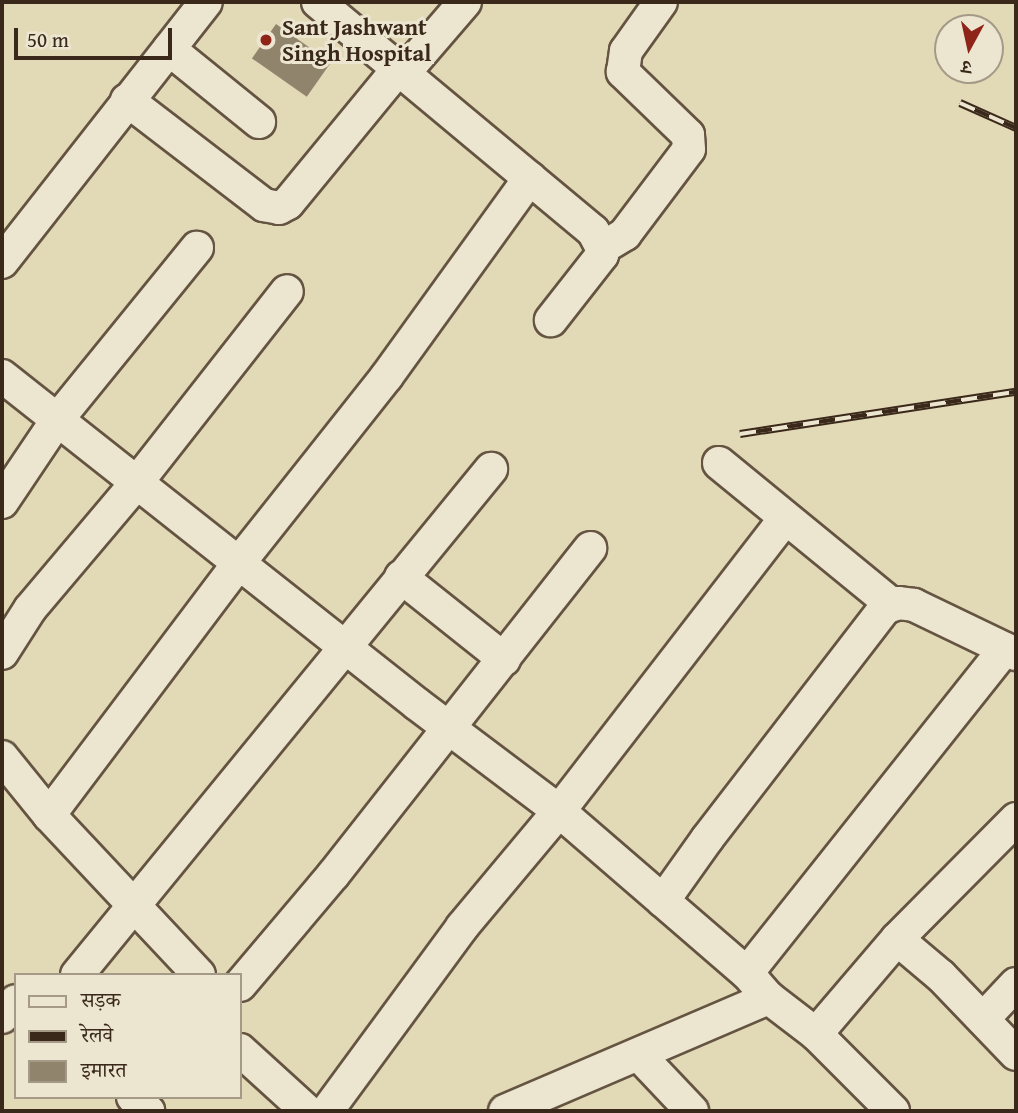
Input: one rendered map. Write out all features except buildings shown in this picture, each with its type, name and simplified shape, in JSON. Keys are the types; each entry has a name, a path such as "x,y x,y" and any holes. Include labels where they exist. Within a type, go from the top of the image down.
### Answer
{"street":[{"path":"2,262 205,2"},
{"path":"318,2 593,231 602,248"},
{"path":"127,100 264,205 279,208 288,203 464,2"},
{"path":"551,320 598,262 602,248 625,234 689,149 688,135 623,72 626,51 661,2"},
{"path":"169,49 259,122"},
{"path":"49,815 238,564 387,376 530,178"},
{"path":"2,502 57,420 197,248"},
{"path":"2,653 30,609 138,481 287,291"},
{"path":"2,376 449,729 559,811 747,973 769,998 816,1034 893,1111"},
{"path":"719,463 891,604 914,605 1011,651 747,973"},
{"path":"79,973 491,468"},
{"path":"327,1111 461,927 559,811 785,519"},
{"path":"242,983 333,875 590,548"},
{"path":"401,577 504,659"},
{"path":"663,901 814,698 891,604"},
{"path":"2,757 49,815 197,973"},
{"path":"816,1034 897,939 1016,819"},
{"path":"897,939 941,976 1016,1054"},
{"path":"983,1019 1016,984"},
{"path":"505,1111 590,1073 639,1056 769,998"},
{"path":"2,1017 14,1003"},
{"path":"242,1052 307,1111"},
{"path":"639,1056 692,1111"},
{"path":"134,1099 148,1111"}],"railway":[{"path":"960,103 1016,128"},
{"path":"740,434 1016,392"}],"place":[{"name":"Sant Jashwant Singh Hospital","path":"266,40"}]}
